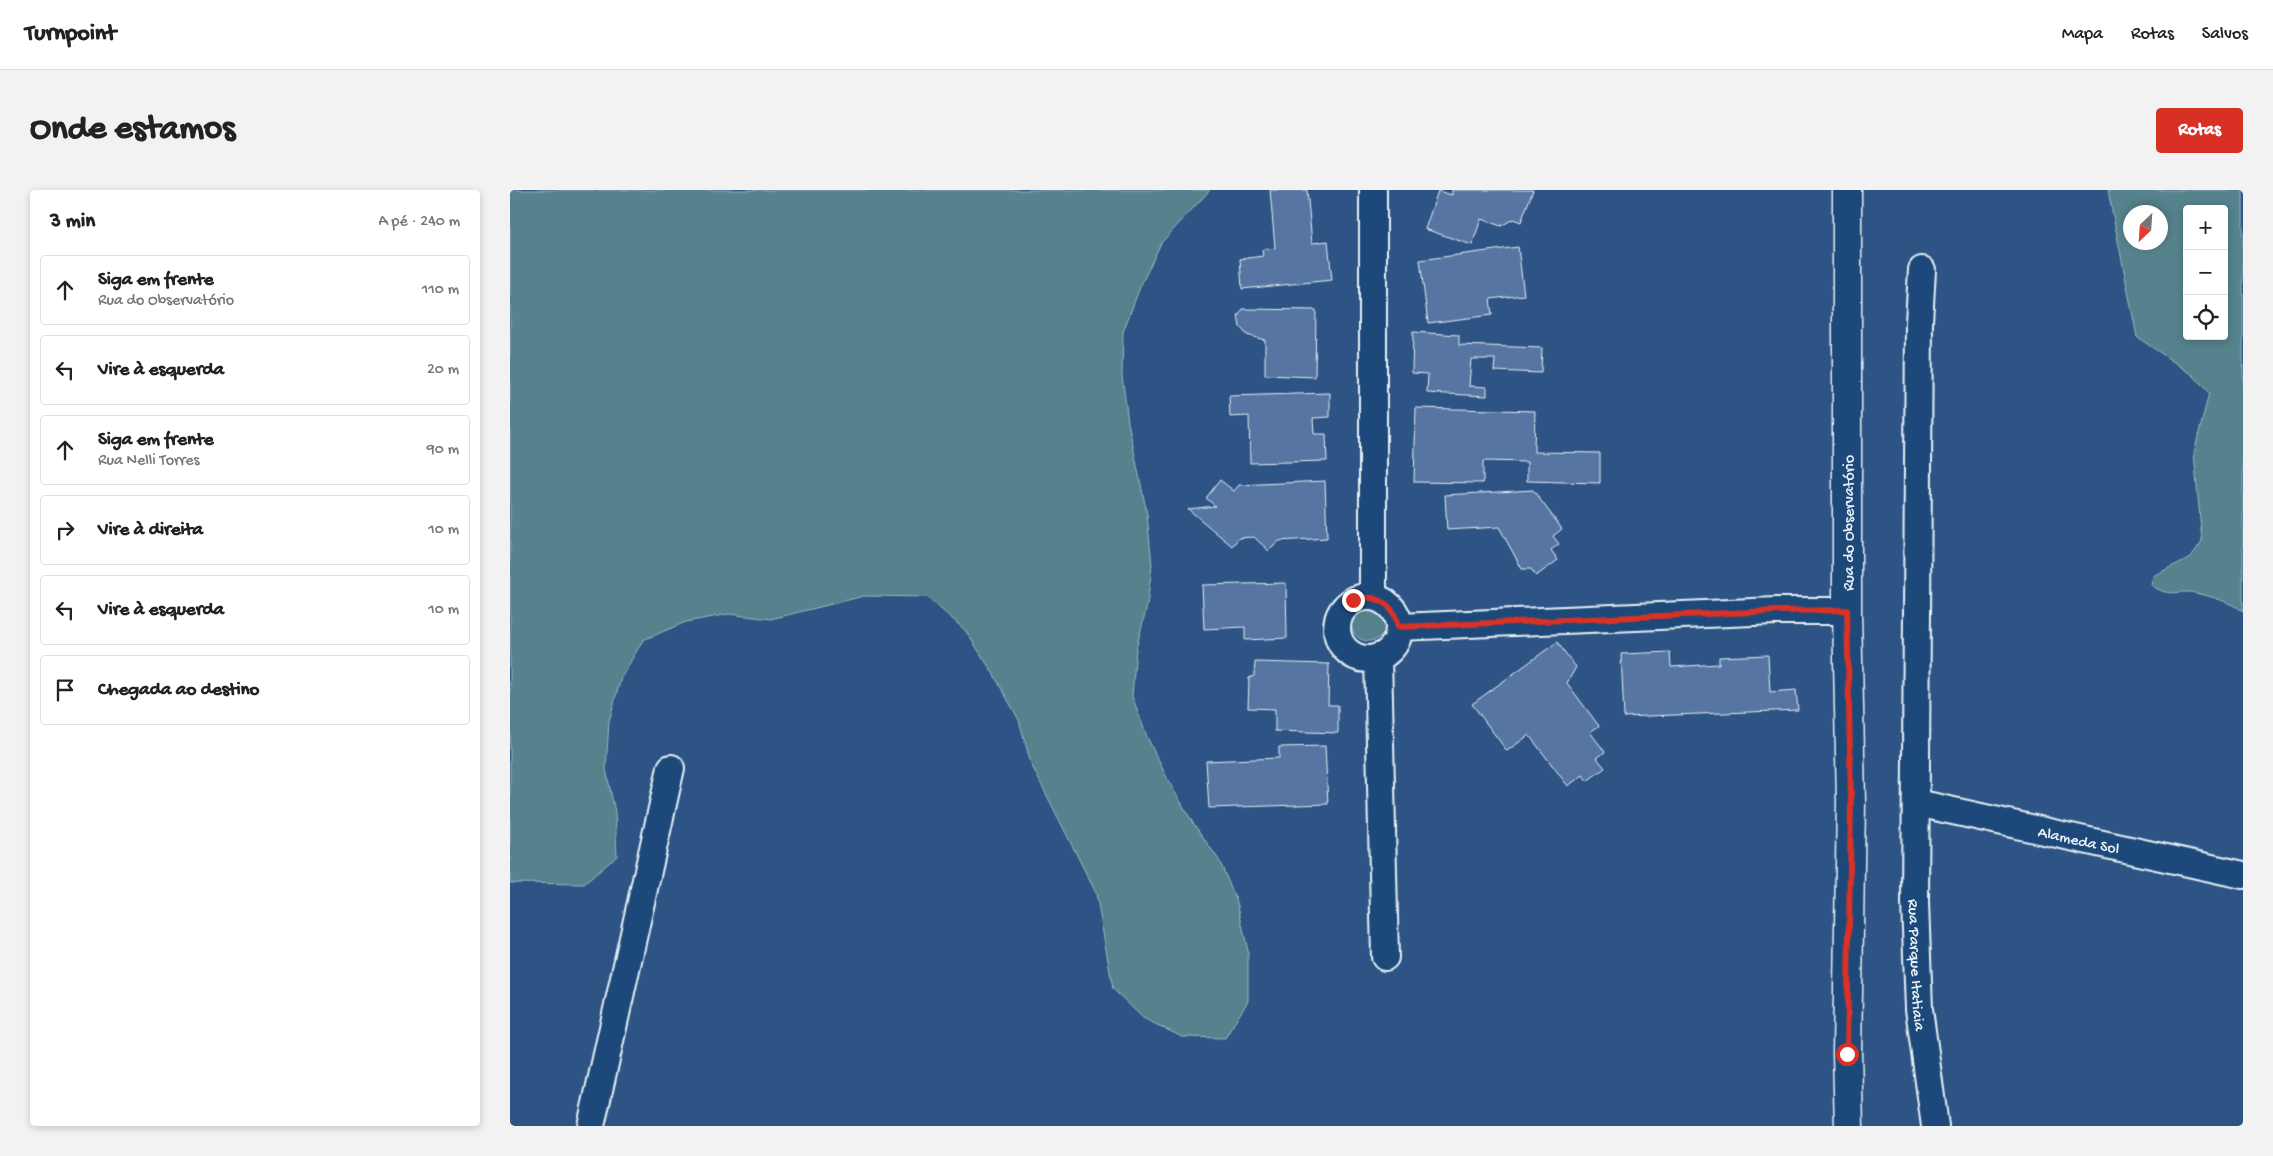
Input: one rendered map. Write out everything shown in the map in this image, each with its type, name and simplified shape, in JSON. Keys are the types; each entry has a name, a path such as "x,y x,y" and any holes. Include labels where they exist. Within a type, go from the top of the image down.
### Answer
{"street":[{"path":"1373,190 1373,597"},
{"name":"Rua do Observatório","path":"1847,190 1847,610 1851,802 1847,1054 1849,1126"},
{"name":"Rua Parque Itatiaia","path":"1922,270 1919,331 1915,903 1919,1009 1935,1126"},
{"path":"1373,597 1391,608 1397,617 1398,627 1398,636 1394,646 1378,657 1358,657 1342,645 1337,625 1339,615 1353,600 1373,597"},
{"path":"1398,627 1776,611 1847,610"},
{"path":"1378,657 1385,957"},
{"path":"592,1126 672,768"},
{"name":"Alameda Sol","path":"1917,803 2243,875"}],"green space":[{"path":"510,190 1210,190 1161,243 1140,287 1123,332 1122,375 1128,422 1147,514 1152,565 1147,606 1136,649 1132,696 1147,737 1169,782 1193,823 1219,860 1237,902 1248,951 1248,1001 1225,1038 1182,1037 1143,1018 1113,989 1096,893 1031,764 1019,720 993,673 965,630 927,597 864,596 771,619 729,614 686,622 643,640 621,678 609,721 606,769 615,812 617,856 584,884 510,883"},
{"path":"2108,190 2243,190 2243,611 2226,602 2207,596 2188,592 2169,593 2151,585 2153,576 2191,557 2202,541 2194,453 2209,393 2193,375 2137,337"},
{"path":"1369,605 1376,606 1382,610 1386,616 1386,630 1382,636 1376,640 1369,641 1362,640 1356,636 1352,630 1351,623 1352,616 1356,610 1362,606"}],"building":[{"path":"1270,190 1307,190 1312,243 1328,241 1332,280 1242,289 1240,259 1263,256 1262,250 1275,248"},
{"path":"1452,190 1533,190 1521,222 1513,219 1501,226 1481,219 1472,245 1425,229 1438,191 1452,195"},
{"path":"1518,247 1524,295 1490,299 1492,315 1428,323 1420,260"},
{"path":"1243,309 1316,310 1315,377 1265,375 1265,340 1247,335 1240,327 1238,316"},
{"path":"1413,332 1459,335 1459,345 1542,348 1541,373 1494,371 1495,359 1471,359 1469,386 1487,387 1487,396 1427,393 1428,374 1412,373"},
{"path":"1330,393 1330,417 1313,418 1314,434 1326,434 1327,461 1250,463 1249,416 1230,417 1229,396"},
{"path":"1416,408 1535,411 1534,452 1600,453 1600,483 1527,481 1527,462 1483,461 1483,483 1414,482"},
{"path":"1220,480 1234,491 1239,485 1325,481 1327,538 1279,541 1269,551 1254,537 1239,538 1232,546 1188,509 1215,506 1206,498"},
{"path":"1533,490 1562,529 1553,536 1559,544 1551,550 1558,560 1536,576 1531,569 1522,569 1499,527 1447,530 1445,495"},
{"path":"1286,583 1287,638 1245,640 1245,627 1204,629 1202,585"},
{"path":"1557,642 1576,667 1567,683 1599,726 1590,732 1605,752 1597,758 1605,768 1587,781 1583,775 1568,786 1529,735 1507,751 1472,704"},
{"path":"1670,652 1671,667 1719,664 1719,657 1768,655 1770,692 1796,690 1798,710 1624,717 1621,654"},
{"path":"1255,662 1329,664 1328,705 1338,705 1338,733 1275,731 1275,709 1248,708 1249,678 1254,676"},
{"path":"1325,746 1328,804 1209,808 1206,761 1279,758 1279,747"}],"route":[{"path":"1353,600 1373,597 1383,601 1397,617 1398,627 1776,611 1847,610 1851,802 1847,1054"}]}
